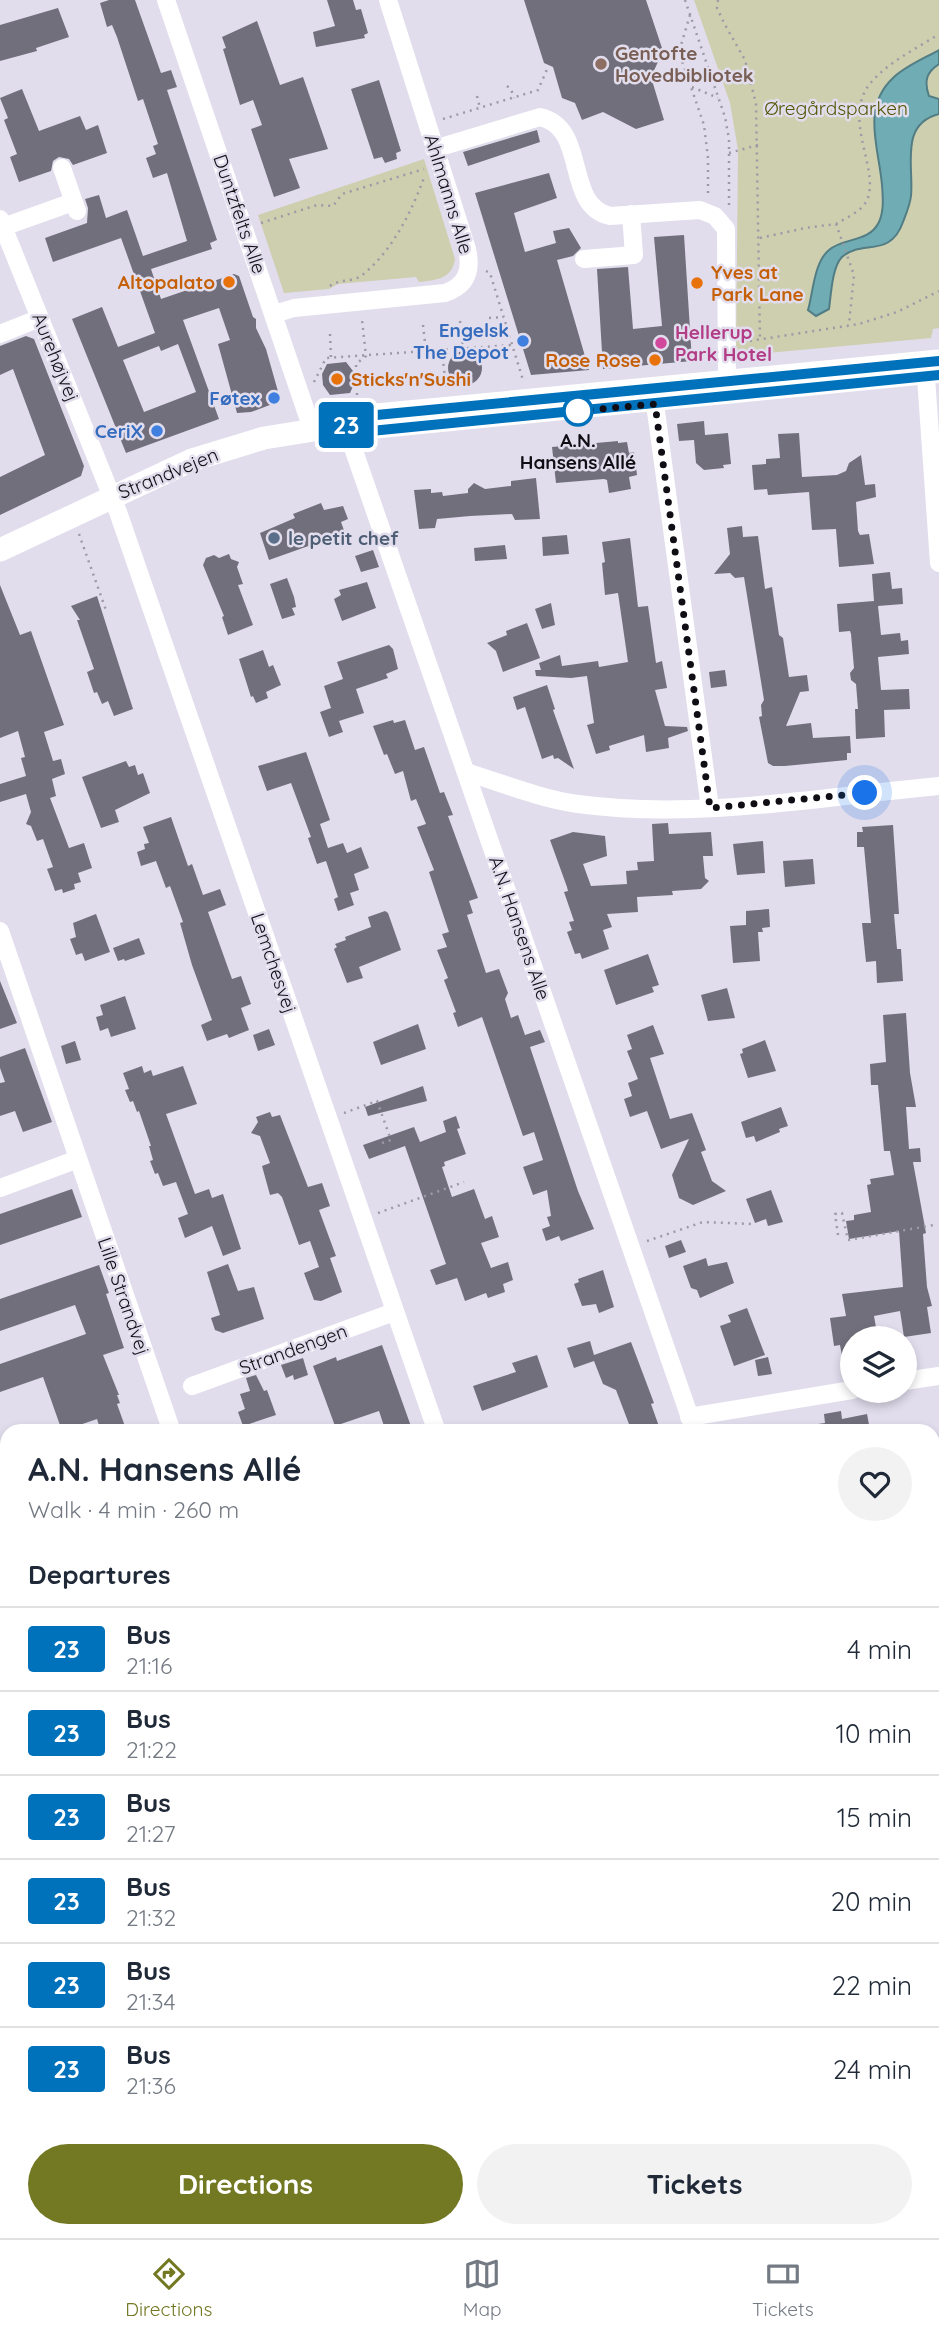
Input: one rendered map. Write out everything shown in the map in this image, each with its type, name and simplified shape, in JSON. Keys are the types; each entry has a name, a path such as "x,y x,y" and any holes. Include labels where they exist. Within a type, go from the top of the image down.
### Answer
{"main road":[{"name":"Strandvejen","path":"345,425 371,431 655,404 932,369"},
{"name":"Strandvejen","path":"0,550 112,495 192,460 264,438 345,425 366,416 727,382 932,369"}],"street":[{"name":"Duntzfelts Alle","path":"166,0 313,429"},
{"name":"Ahlmanns Alle","path":"274,314 294,308 415,297 456,289 469,273 470,262 388,0"},
{"path":"434,149 540,117 552,120 566,134 586,196 601,214 610,216 706,211 726,229 727,382"},
{"path":"2,223 75,208 62,168"},
{"path":"584,259 634,255 631,214"},
{"name":"Aurehøjvej","path":"2,223 112,495"},
{"path":"0,334 40,317"},
{"path":"932,369 939,563"},
{"path":"655,404 710,808"},
{"name":"A.N. Hansens Alle","path":"345,425 692,1424"},
{"name":"Lemchesvej","path":"112,495 434,1424"},
{"path":"466,772 575,803 635,810 710,808 939,786"},
{"name":"Lille Strandvej","path":"0,931 169,1424"},
{"path":"0,1188 78,1159"},
{"name":"Strandengen","path":"192,1385 394,1312"},
{"path":"917,1379 939,1376"},
{"path":"692,1424 840,1393"}],"path":[{"path":"685,0 729,139 729,214 726,229"},
{"path":"718,0 717,8 745,60 752,79 758,145 760,340"},
{"path":"690,15 680,52 707,143 706,211"},
{"path":"760,238 836,224 860,209 868,196 870,184 859,117 868,87 883,71 939,34"},
{"path":"427,124 538,90 548,67"},
{"path":"507,86 511,89 513,98"},
{"path":"692,87 718,99"},
{"path":"477,96 480,108"},
{"path":"729,153 758,145"},
{"path":"244,229 317,205 333,206 342,194 430,167 409,214 386,248 358,278 335,282 328,287"},
{"path":"836,224 841,243 850,259 854,291 849,326"},
{"path":"470,262 490,273 529,400"},
{"path":"726,344 849,326 897,312 939,291"},
{"path":"360,302 366,356"},
{"path":"489,318 504,317"},
{"path":"460,321 463,348"},
{"path":"423,325 426,351"},
{"path":"330,334 331,357"},
{"path":"311,391 326,358 512,345"},
{"path":"442,349 449,409"},
{"path":"357,396 356,364 366,356"},
{"path":"72,514 107,613"},
{"path":"328,1119 377,1101 391,1140 382,1143"},
{"path":"362,1219 464,1182"},
{"path":"838,1235 835,1214 842,1213 848,1240 934,1225"},
{"path":"630,1247 703,1222 752,1224"}],"green space":[{"name":"Øregårdsparken","path":"694,0 939,0 939,328 933,329 931,338 736,356 738,150 730,103"},
{"path":"424,159 455,259 447,275 419,282 416,277 338,284 329,289 284,293 258,215"}],"water":[{"path":"939,50 939,64 931,70 927,86 929,96 939,99 939,114 926,119 913,137 911,196 903,222 891,241 858,249 842,257 834,274 829,309 816,316 808,310 817,270 824,255 835,246 863,237 875,229 881,218 882,190 874,129 877,102 893,78"}],"building":[{"path":"109,0 135,0 161,73 171,70 177,87 167,90 217,240 210,243 212,249 151,269 161,299 234,274 239,276 256,319 256,328 266,349 279,395 275,403 251,412 237,413 218,344 230,340 219,308 183,320 219,419 126,453 72,319 102,307 118,347 155,333 121,238 53,262 45,238 87,223 88,208 85,199 99,195 106,218 127,210 143,256 187,241 167,173 153,178 146,158 156,154 153,146 158,144 143,99 138,101 117,37 112,25 107,27 100,3","holes":["178,344 196,392 144,412 123,360 159,346 161,351"]},
{"path":"327,0 353,0 356,10 361,9 368,33 364,35 365,38 316,47 313,32 335,26"},
{"name":"Gentofte Hovedbibliotek","path":"524,0 646,0 663,51 651,77 664,120 636,129 603,112 582,120 575,103 562,98 553,67 544,63"},
{"path":"58,8 69,37 36,48 37,51 0,61 0,25"},
{"path":"257,21 280,85 303,77 328,149 289,159 300,188 274,197 251,129 262,125 253,100 240,105 223,49 226,48 222,37"},
{"path":"379,80 401,151 396,153 397,159 385,163 382,157 374,159 351,89"},
{"path":"22,89 39,131 80,116 86,130 98,125 107,153 73,165 69,159 59,157 53,161 51,171 19,182 10,157 17,154 4,120 8,118 0,98"},
{"path":"537,130 540,142 468,166 463,152"},
{"path":"549,173 557,198 514,213 525,252 556,243 553,231 569,228 581,248 573,256 557,260 589,370 531,375 475,193"},
{"path":"684,235 692,361 603,369 597,269 628,267 633,329 662,326 654,237"},
{"path":"26,336 34,339 84,466 81,476 0,515 0,477 45,455 13,369 0,375 0,346"},
{"path":"465,351 477,356 482,368 477,380 465,385 453,380 448,368 453,356"},
{"path":"346,362 353,371 354,384 350,393 330,395 323,385 322,374 327,364"},
{"path":"704,421 705,435 728,433 731,464 723,465 724,468 704,470 696,463 694,440 679,441 677,424"},
{"path":"799,433 802,477 837,475 846,471 849,463 861,455 865,485 875,484 876,497 856,502 858,531 860,535 869,534 874,564 839,567 836,529 812,530 809,492 768,495 767,489 754,490 752,465 766,464 766,459 780,458 778,434"},
{"path":"627,442 629,453 634,452 637,475 629,477 631,489 609,493 607,480 604,479 556,483 552,447"},
{"path":"536,478 540,519 515,520 512,514 470,516 437,519 435,528 419,529 414,490 431,489 431,493 442,492 443,496 468,493 474,483 485,489 511,486 511,481"},
{"path":"321,503 324,510 343,506 348,519 341,522 345,533 269,560 260,533 295,518 293,514"},
{"path":"742,526 743,537 758,536 765,589 772,587 789,677 807,675 809,691 800,692 786,726 811,723 813,738 850,736 851,753 847,753 847,760 785,766 768,763 759,717 762,716 761,705 764,700 744,577 735,578 730,573 714,574 730,554 727,528"},
{"path":"567,535 569,554 543,556 542,537"},
{"path":"630,538 638,607 648,606 656,663 662,661 667,688 655,690 665,726 687,727 688,731 668,738 669,748 646,752 644,735 609,746 610,750 596,754 587,725 594,723 587,676 536,676 535,670 541,670 539,663 560,655 562,666 598,661 599,667 628,662 618,593 605,595 602,542"},
{"path":"505,545 507,559 475,561 474,548"},
{"path":"373,550 379,567 361,572 355,556"},
{"path":"229,554 231,559 239,562 237,567 243,584 238,585 253,625 228,635 222,617 224,616 203,565 206,558 214,555 219,558"},
{"path":"890,572 892,589 902,588 903,604 878,606 881,635 900,633 901,641 908,640 909,654 878,657 881,690 909,689 910,709 884,710 885,737 856,739 855,709 858,709 856,684 851,680 850,673 854,668 851,634 850,631 839,632 837,604 874,601 872,574"},
{"path":"287,578 296,607 292,608 295,615 282,619 270,584"},
{"path":"367,582 376,608 342,621 334,599 341,595 339,590"},
{"path":"0,585 20,635 31,631 64,725 44,732 53,761 61,759 65,774 52,779 56,796 50,798 69,848 84,843 92,868 78,873 81,882 74,884 75,889 63,893 62,889 55,891 47,869 53,867 43,839 37,841 31,826 26,824 31,812 26,794 0,802 0,784 26,776 21,758 25,757 18,731 0,738"},
{"path":"97,596 133,709 114,716 108,701 102,704 97,692 94,693 87,672 94,669 77,620 80,620 71,606"},
{"path":"551,603 555,625 542,629 535,609"},
{"path":"527,623 540,658 503,672 496,651 487,643 507,635 506,631"},
{"path":"389,645 393,649 398,669 386,674 388,678 356,689 364,713 339,721 343,732 329,737 320,712 331,708 324,686 343,679 337,662"},
{"path":"263,650 269,667 273,665 281,685 266,692 268,698 256,703 253,696 251,697 239,659"},
{"path":"725,670 727,686 711,688 709,672"},
{"path":"547,685 574,769 558,758 554,759 553,755 542,759 525,707 517,710 513,697"},
{"path":"393,720 394,723 405,720 415,750 424,747 440,793 444,792 453,815 448,816 478,898 469,901 473,913 467,915 486,973 499,969 508,993 505,999 511,1018 518,1015 525,1035 540,1030 545,1042 530,1047 578,1191 594,1229 561,1241 559,1236 546,1241 542,1229 550,1226 547,1217 551,1216 547,1190 533,1195 523,1167 543,1160 534,1132 523,1136 482,1017 458,1027 453,1013 456,1012 444,980 448,978 437,950 447,947 442,934 449,932 429,872 434,870 417,827 426,824 416,799 411,801 403,771 395,774 373,726"},
{"path":"306,752 330,820 320,824 328,848 343,843 347,853 361,847 369,868 354,874 359,890 350,893 354,905 338,911 334,899 338,897 326,861 317,864 308,838 311,837 291,783 267,791 258,766"},
{"path":"126,761 129,767 135,765 138,775 143,773 150,793 115,810 119,822 101,828 82,777"},
{"path":"171,817 188,866 192,864 203,895 220,889 226,905 208,912 232,979 241,976 251,1004 241,1008 249,1030 229,1038 227,1034 207,1041 201,1025 212,1020 192,965 180,923 183,922 170,886 166,888 156,861 141,866 137,852 145,849 144,844 149,843 143,827"},
{"path":"668,823 669,834 711,832 713,856 703,856 705,878 709,881 701,889 672,891 673,895 637,897 638,912 607,914 612,927 603,930 609,949 582,959 580,953 575,954 567,932 572,930 569,922 574,921 564,892 568,891 567,887 550,840 573,832 605,836 607,856 583,864 591,886 627,884 626,871 638,870 637,862 654,861 652,824"},
{"path":"893,825 899,914 894,914 897,949 901,949 903,981 877,983 876,961 866,962 862,923 871,923 864,847 857,847 857,832 863,832 862,827"},
{"path":"763,841 765,873 737,875 733,844"},
{"path":"813,859 815,884 785,887 783,861"},
{"path":"769,909 770,927 762,928 763,932 758,932 760,961 733,963 730,926 746,925 746,911"},
{"path":"385,911 401,950 359,967 363,978 347,983 334,949 337,947 335,944 371,927 368,917"},
{"path":"96,914 110,952 85,961 82,953 76,955 70,939 76,937 73,923"},
{"path":"139,938 145,954 118,961 113,948"},
{"path":"648,954 659,985 652,987 654,992 616,1005 604,970"},
{"path":"0,981 17,1023 0,1029"},
{"path":"727,988 735,1018 708,1021 701,995"},
{"path":"125,996 136,1029 111,1037 108,1028 100,1031 96,1017 103,1015 100,1005"},
{"path":"906,1013 910,1073 916,1107 906,1107 909,1149 920,1148 921,1162 913,1162 926,1233 923,1234 927,1287 932,1306 927,1307 931,1333 917,1335 917,1326 902,1326 900,1311 874,1316 876,1326 840,1326 840,1345 834,1346 830,1318 846,1316 842,1294 903,1287 899,1231 849,1239 846,1221 854,1220 854,1215 871,1212 867,1185 871,1184 870,1179 894,1175 890,1151 884,1151 878,1085 871,1085 870,1064 886,1062 883,1015"},
{"path":"418,1024 426,1049 381,1065 373,1042"},
{"path":"653,1025 664,1054 650,1058 670,1119 692,1113 706,1150 701,1152 712,1181 726,1191 693,1205 679,1198 672,1175 689,1139 661,1149 647,1111 630,1117 624,1099 632,1096 628,1083 638,1079 627,1051 632,1049 627,1035"},
{"path":"269,1029 275,1045 258,1051 253,1035"},
{"path":"765,1040 776,1071 748,1078 740,1054 743,1053 742,1049"},
{"path":"75,1041 81,1060 66,1064 61,1046"},
{"path":"25,1048 52,1122 23,1132 15,1111 0,1116 0,1083 5,1082 0,1068 0,1057"},
{"path":"142,1066 144,1073 151,1070 153,1076 183,1066 197,1104 166,1114 195,1194 209,1189 212,1198 223,1194 241,1249 223,1256 212,1226 185,1238 178,1218 188,1214 176,1182 163,1186 158,1173 155,1174 150,1161 153,1160 151,1146 139,1111 137,1112 133,1101 130,1102 125,1090 129,1089 123,1073"},
{"path":"423,1086 427,1101 368,1116 365,1107"},
{"path":"781,1107 788,1126 756,1142 754,1136 746,1138 741,1122"},
{"path":"270,1112 272,1117 280,1115 308,1187 322,1183 330,1206 319,1210 336,1256 330,1258 342,1292 321,1301 314,1300 304,1273 319,1267 310,1241 299,1245 282,1197 278,1193 270,1195 262,1166 270,1163 260,1136 251,1133 258,1122 256,1117"},
{"path":"456,1116 460,1128 457,1129 466,1154 444,1162 445,1166 442,1167 452,1197 474,1189 485,1219 492,1216 499,1237 481,1243 491,1268 508,1262 513,1280 503,1284 505,1292 488,1298 486,1293 465,1301 457,1278 436,1285 430,1270 446,1264 405,1146 369,1159 363,1145 414,1127 420,1142 446,1132 443,1121"},
{"path":"72,1189 82,1217 0,1245 0,1214"},
{"path":"771,1190 783,1222 768,1226 766,1219 755,1223 746,1199"},
{"path":"681,1240 686,1252 669,1258 665,1246"},
{"path":"706,1258 708,1266 727,1262 734,1283 700,1298 697,1290 691,1288 683,1266"},
{"path":"228,1264 238,1291 254,1287 264,1319 223,1333 215,1330 211,1318 220,1315 207,1272"},
{"path":"99,1265 124,1348 103,1355 119,1395 120,1403 117,1404 124,1424 99,1424 97,1419 82,1424 60,1424 43,1377 0,1392 0,1364 86,1334 75,1305 0,1331 0,1299"},
{"path":"603,1270 614,1307 599,1313 596,1304 582,1306 574,1284 579,1282 578,1279"},
{"path":"747,1308 765,1355 734,1366 720,1326 731,1322 728,1315"},
{"path":"590,1341 594,1355 631,1342 654,1403 651,1404 658,1424 629,1424 616,1390 603,1384 594,1361 574,1368 567,1348"},
{"path":"382,1345 410,1424 383,1424 379,1411 334,1424 313,1366 336,1357 337,1361"},
{"path":"537,1355 548,1387 482,1411 473,1386 516,1372 512,1363"},
{"path":"768,1357 772,1374 758,1376 755,1360"},
{"path":"303,1358 308,1375 294,1380 293,1375 286,1378 281,1365"},
{"path":"256,1375 264,1391 267,1390 276,1415 242,1424 238,1412 245,1409 240,1394 250,1391 246,1378"},
{"path":"841,1411 842,1419 867,1414 869,1424 818,1424 825,1423 824,1414"}],"bus line":[{"name":"23","path":"939,361 366,416 345,425 371,431 939,375"}],"place":[{"name":"Gentofte Hovedbibliotek","path":"601,64"},
{"name":"Altopalato","path":"229,282"},
{"name":"Yves at Park Lane","path":"697,283"},
{"name":"Engelsk The Depot","path":"523,341"},
{"name":"Hellerup Park Hotel","path":"661,343"},
{"name":"Rose Rose","path":"655,360"},
{"name":"Sticks'n'Sushi","path":"337,379"},
{"name":"Føtex","path":"274,398"},
{"name":"A.N. Hansens Allé","path":"578,411"},
{"name":"CeriX","path":"157,431"},
{"name":"le petit chef","path":"274,538"}],"route":[{"path":"578,411 655,404 710,808 865,793"}]}
